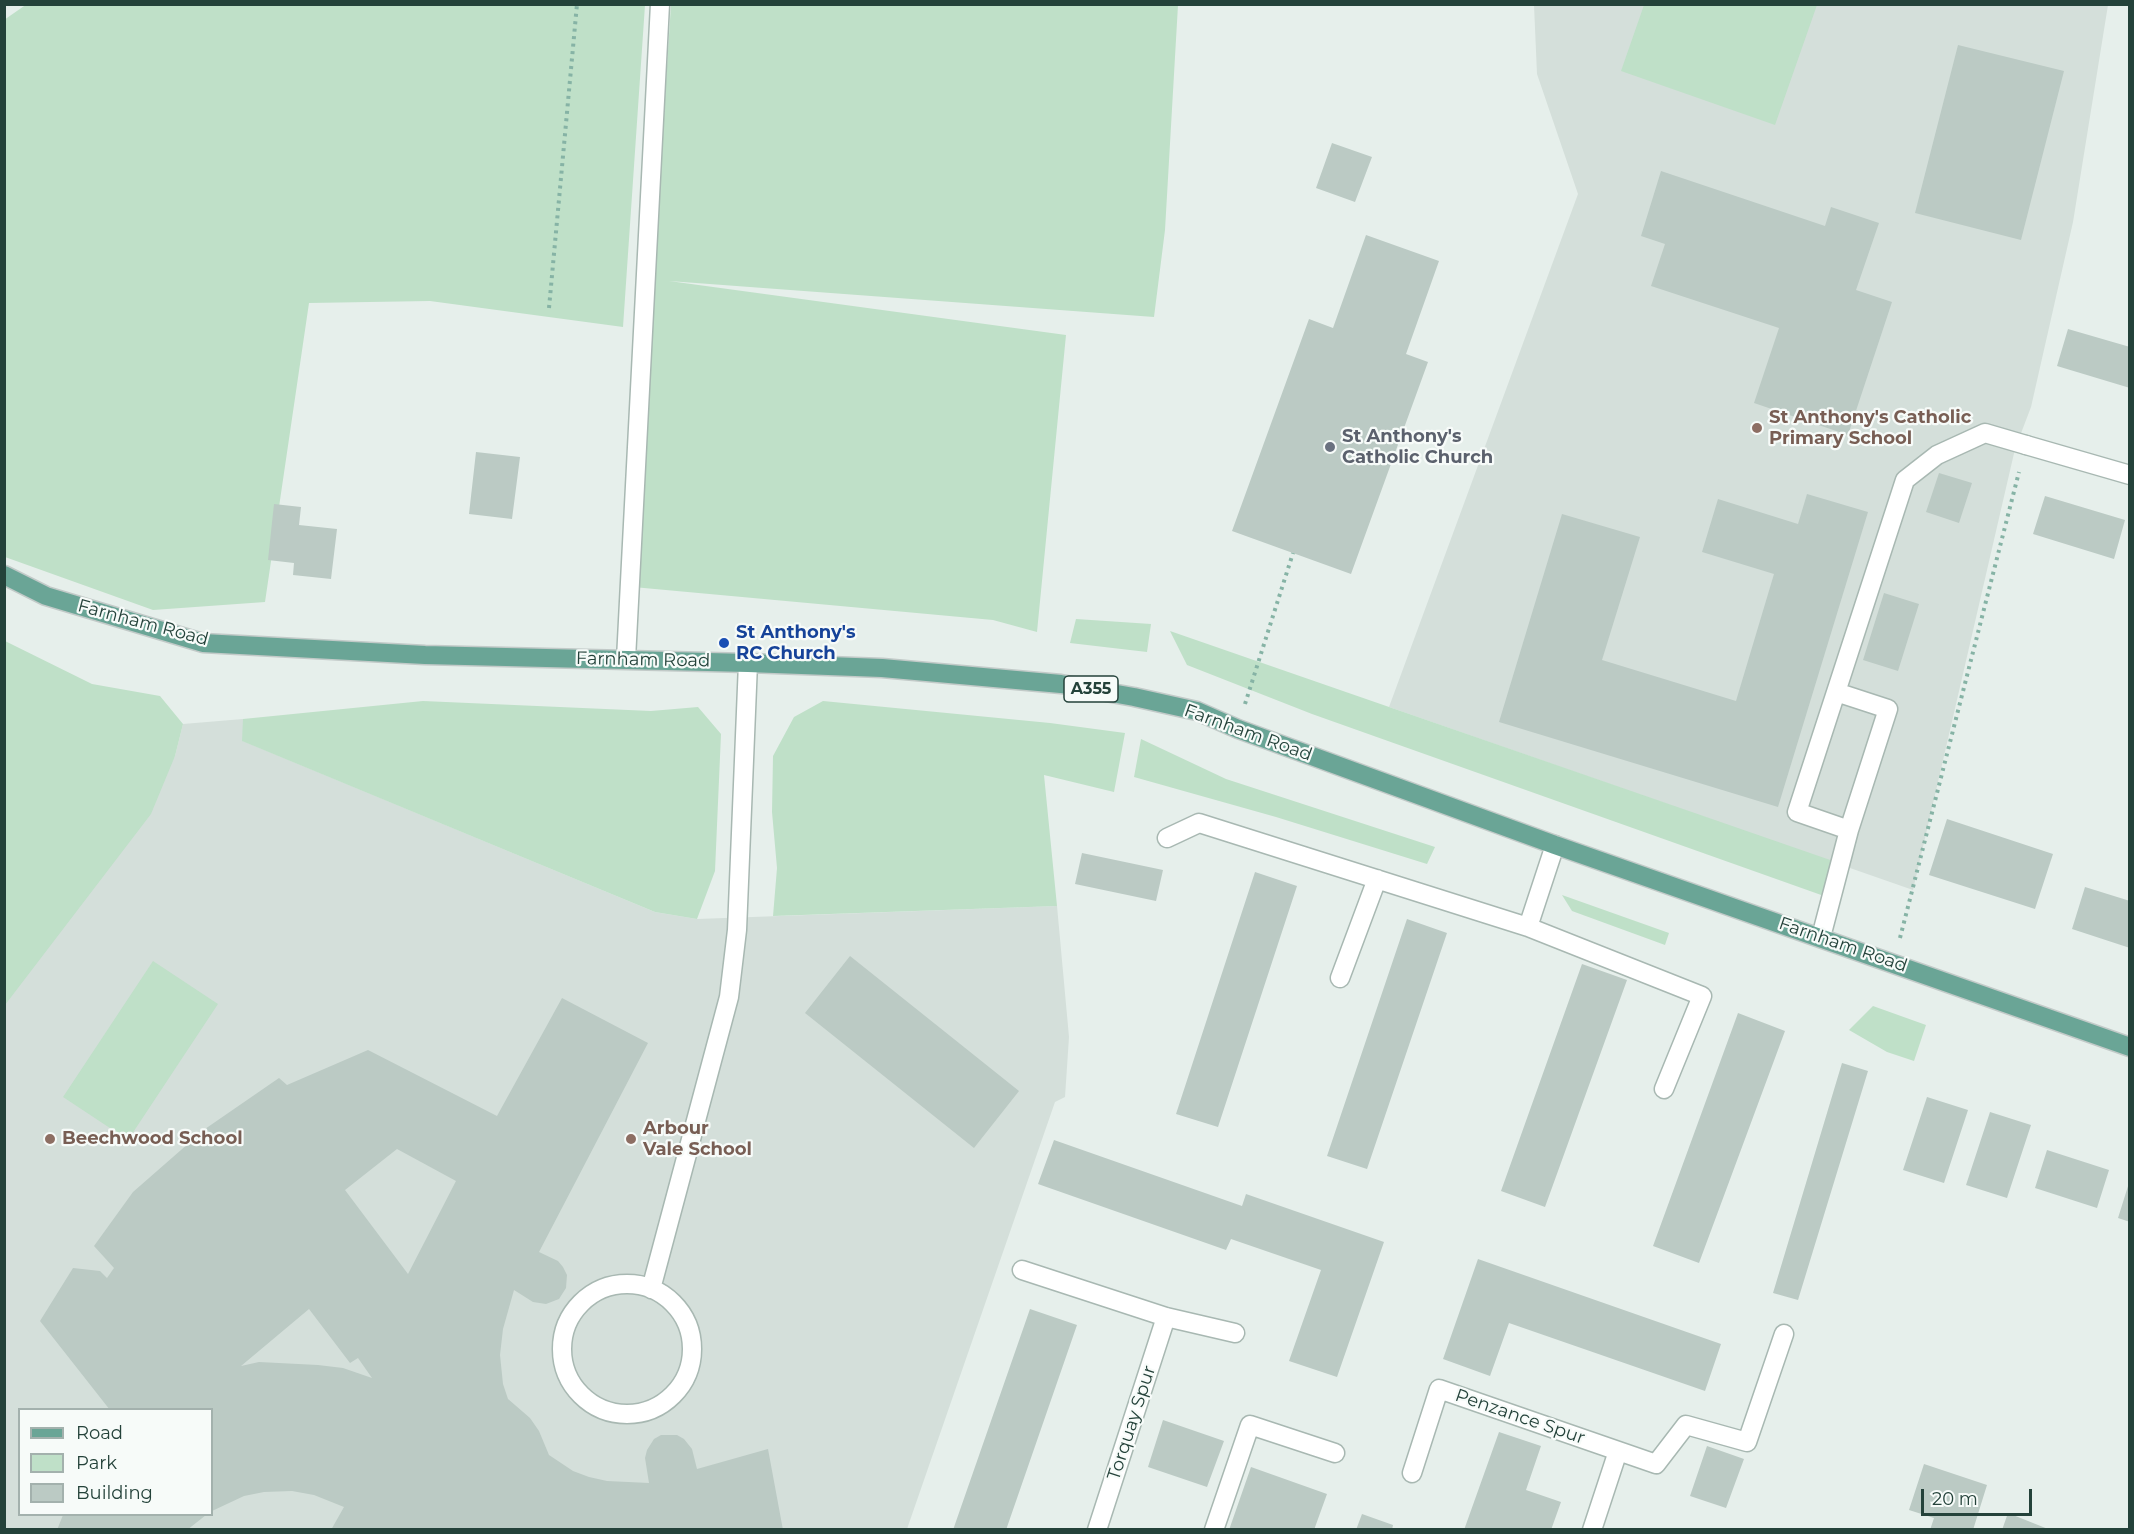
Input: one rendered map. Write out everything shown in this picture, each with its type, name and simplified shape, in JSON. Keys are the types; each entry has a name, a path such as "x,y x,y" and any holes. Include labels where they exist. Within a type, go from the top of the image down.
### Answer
{"main road":[{"name":"Farnham Road","path":"4,575 46,596 203,643 425,655 882,668 1061,684 1134,697 1197,711 1238,729 1555,845 2130,1047"}],"street":[{"path":"626,659 660,4"},
{"path":"1849,830 1797,812 1905,480 1937,455 1985,433 2130,475"},
{"path":"651,1288 729,997 737,930 748,663"},
{"path":"1821,937 1849,830 1888,709 1836,692"},
{"path":"1167,838 1198,823 1528,927 1702,996 1664,1089"},
{"path":"1528,927 1555,845"},
{"path":"1340,978 1377,879"},
{"path":"1022,1270 1166,1317 1235,1333"},
{"path":"616,1285 638,1285 651,1288 670,1300 680,1311 689,1331 692,1345 689,1367 681,1385 658,1407 635,1414 607,1412 591,1404 574,1388 566,1375 561,1347 568,1320 587,1298 616,1285"},
{"name":"Torquay Spur","path":"1097,1530 1166,1317"},
{"name":"Penzance Spur","path":"1412,1473 1439,1389 1656,1464 1686,1425 1747,1442 1784,1334"},
{"path":"1214,1530 1250,1425 1335,1453"},
{"path":"1592,1530 1618,1451"}],"path":[{"path":"549,309 577,4"},
{"path":"1899,942 2026,445"},
{"path":"1238,729 1293,553"}],"shaded area":[{"name":"St Anthony's Catholic Primary School","path":"1534,5 2108,5 2073,222 2031,407 2015,449 1913,890 1389,707 1578,194 1537,74"},
{"name":"Arbour Vale School","path":"243,719 243,741 655,912 697,919 1057,906 1069,1037 1065,1097 1055,1102 907,1529 5,1530 4,1005 175,756 183,724"}],"green space":[{"path":"27,4 645,5 623,327 430,301 309,303 265,602 153,610 5,557 4,20"},
{"path":"671,5 1178,5 1165,230 1154,317 669,281 1066,335 1037,632 993,620 633,587"},
{"path":"1644,5 1817,5 1775,125 1621,71"},
{"path":"1076,619 1151,624 1147,652 1070,643"},
{"path":"1170,631 1836,862 1824,896 1312,714 1187,665"},
{"path":"5,641 92,684 160,696 183,724 175,756 151,814 5,1005"},
{"path":"423,701 651,711 698,707 721,734 715,871 697,919 655,912 242,741 243,719"},
{"path":"823,701 1050,723 1125,733 1114,792 1044,775 1057,906 773,916 777,868 772,812 773,756 794,717"},
{"path":"1141,739 1226,779 1435,847 1427,864 1276,817 1134,777"},
{"path":"1562,895 1669,933 1665,945 1572,911"},
{"path":"153,961 218,1004 128,1140 63,1097"},
{"path":"1873,1006 1926,1025 1914,1061 1887,1052 1849,1030"}],"building":[{"path":"1958,45 2064,71 2021,240 1915,213"},
{"path":"1332,143 1372,157 1355,202 1316,188"},
{"path":"1661,171 1825,226 1831,207 1879,223 1856,290 1892,302 1848,435 1754,403 1779,328 1651,286 1665,244 1641,236"},
{"name":"St Anthony's Catholic Church","path":"1366,235 1439,261 1406,354 1428,362 1351,574 1232,531 1309,319 1333,328"},
{"path":"2068,329 2130,347 2130,388 2057,366"},
{"path":"476,452 520,457 512,519 469,514"},
{"path":"1939,473 1972,483 1959,523 1926,512"},
{"path":"1807,494 1868,512 1778,807 1499,722 1562,514 1640,537 1602,660 1736,701 1774,574 1702,552 1718,499 1798,524"},
{"path":"2045,496 2125,520 2114,559 2033,534"},
{"path":"274,504 301,507 299,525 337,529 331,579 293,575 294,563 268,560"},
{"path":"1884,593 1919,604 1898,671 1863,660"},
{"path":"1947,819 2053,854 2035,909 1929,875"},
{"path":"1082,853 1163,870 1156,901 1075,884"},
{"path":"1255,872 1297,886 1218,1127 1176,1114"},
{"path":"2085,887 2130,901 2130,948 2072,929"},
{"path":"1407,919 1447,933 1367,1169 1327,1156"},
{"path":"850,956 1019,1091 974,1148 805,1013"},
{"path":"1582,964 1627,980 1545,1207 1501,1191"},
{"path":"562,998 648,1043 539,1252 558,1261 563,1267 567,1275 566,1288 559,1299 546,1304 533,1302 514,1290 503,1329 500,1355 503,1384 508,1399 530,1418 539,1431 549,1455 573,1471 589,1477 607,1481 649,1483 645,1458 647,1450 654,1439 661,1435 677,1435 684,1439 692,1449 697,1469 768,1449 783,1530 331,1530 344,1507 314,1495 292,1491 264,1492 244,1496 213,1511 213,1408 108,1408 40,1321 73,1268 100,1271 107,1278 114,1268 94,1246 133,1192 205,1129 279,1078 287,1085 368,1050 497,1116","holes":["397,1149 456,1181 408,1274 345,1190","309,1309 350,1363 358,1358 372,1378 343,1368 318,1365 259,1362 241,1366"]},
{"path":"1738,1013 1785,1031 1699,1263 1653,1246"},
{"path":"1842,1063 1868,1071 1798,1300 1773,1293"},
{"path":"1927,1097 1968,1110 1944,1183 1903,1170"},
{"path":"1990,1112 2031,1125 2007,1198 1966,1185"},
{"path":"1054,1140 1242,1206 1246,1194 1384,1242 1337,1377 1289,1361 1321,1270 1231,1239 1226,1250 1038,1184"},
{"path":"2047,1150 2109,1170 2097,1208 2035,1188"},
{"path":"2130,1183 2130,1222 2118,1218"},
{"path":"1478,1259 1721,1344 1705,1391 1509,1323 1490,1376 1443,1359"},
{"path":"1030,1309 1077,1325 1006,1530 953,1530"},
{"path":"1163,1420 1224,1441 1207,1487 1148,1467"},
{"path":"1499,1432 1541,1446 1526,1490 1561,1502 1551,1530 1464,1530"},
{"path":"1707,1446 1744,1459 1726,1508 1690,1496"},
{"path":"1924,1464 1987,1485 1973,1530 1930,1530 1934,1518 1909,1510"},
{"path":"1251,1467 1327,1494 1314,1530 1229,1530"},
{"path":"2008,1513 2048,1529 2048,1530 2002,1530"},
{"path":"1362,1514 1393,1525 1392,1530 1356,1530"},
{"path":"63,1516 205,1516 187,1530 57,1530"}],"place":[{"name":"St Anthony's Catholic Primary School","path":"1757,428"},
{"name":"St Anthony's Catholic Church","path":"1330,447"},
{"name":"St Anthony's RC Church","path":"724,643"},
{"name":"Beechwood School","path":"50,1139"},
{"name":"Arbour Vale School","path":"631,1139"}]}
